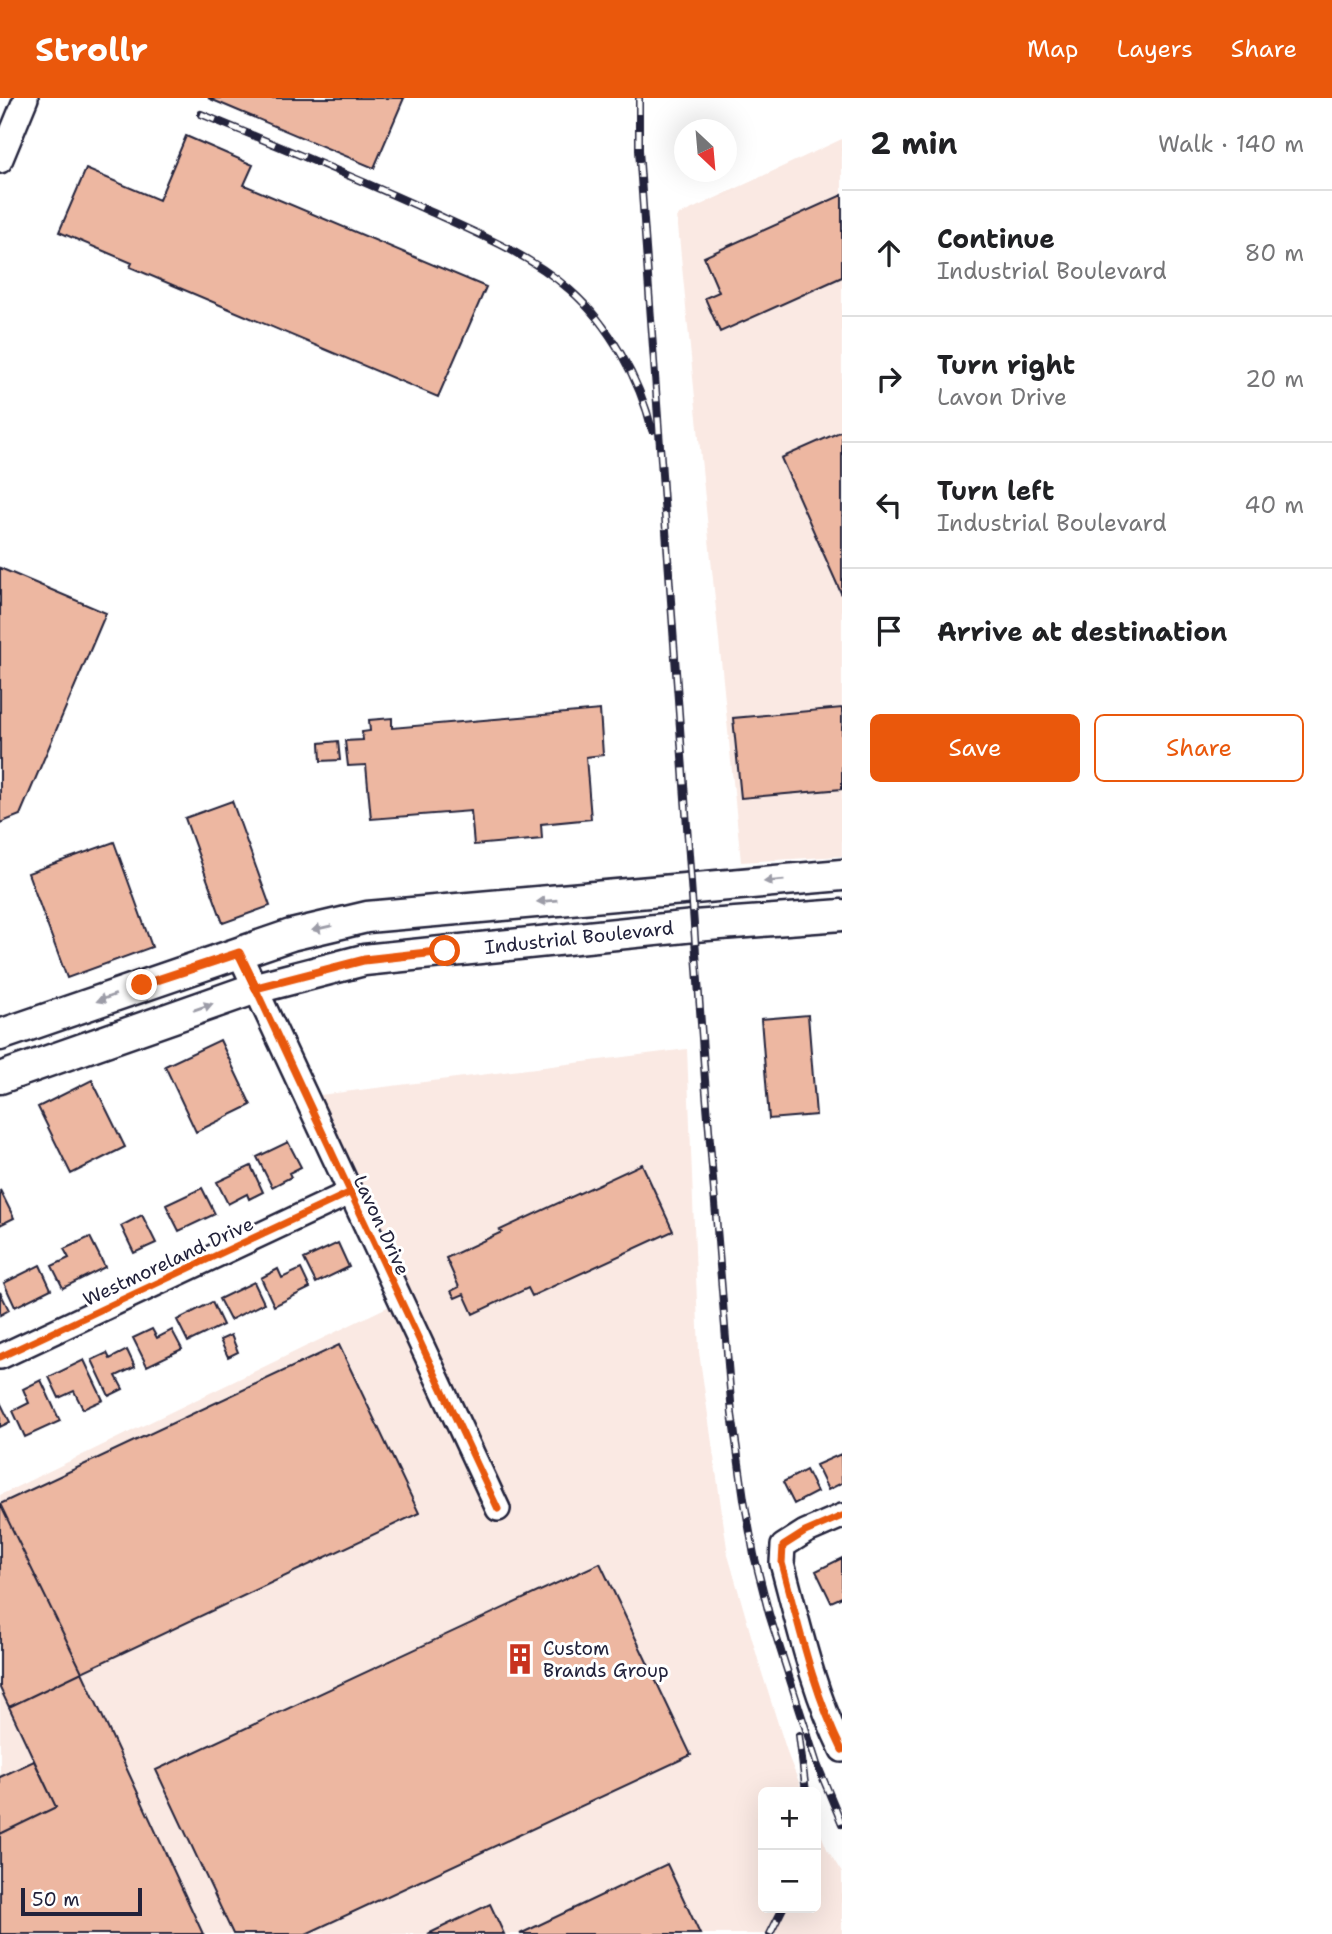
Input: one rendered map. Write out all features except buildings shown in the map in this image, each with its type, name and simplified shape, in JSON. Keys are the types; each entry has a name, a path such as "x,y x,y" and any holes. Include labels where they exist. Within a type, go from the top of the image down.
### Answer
{"main road":[{"name":"Industrial Boulevard","path":"0,1035 291,935 367,917 842,875"},
{"path":"802,918 819,893 842,888"},
{"name":"Industrial Boulevard","path":"0,1077 256,988 323,969 410,954 694,926 842,915"}],"street":[{"path":"0,161 26,98"},
{"name":"Lavon Drive","path":"239,953 498,1508"},
{"name":"Westmoreland Drive","path":"0,1357 349,1193"},
{"path":"842,1516 805,1532 783,1546 782,1563 833,1706 842,1750"}],"shaded area":[{"path":"842,139 842,856 741,862 677,216"},
{"path":"687,1049 699,1352 728,1555 761,1670 801,1787 758,1787 758,1913 821,1913 821,1834 842,1873 842,1934 0,1934 0,1495 412,1295 320,1095"}],"railway":[{"path":"639,98 639,150 705,1080 732,1414 754,1555 769,1614 817,1764 842,1824"},
{"path":"201,114 467,229 538,266 570,290 610,336 640,392 652,430"},
{"path":"799,1735 805,1787"},
{"path":"770,1934 780,1913"}],"cycle path":[{"path":"239,953 498,1509"},
{"path":"0,1357 349,1193"},
{"path":"842,1516 805,1532 783,1546 782,1563 815,1682 842,1750"}],"place":[{"name":"Custom Brands Group","path":"520,1659"}],"route":[{"path":"142,985 239,953 256,988 364,960 445,951"}]}
